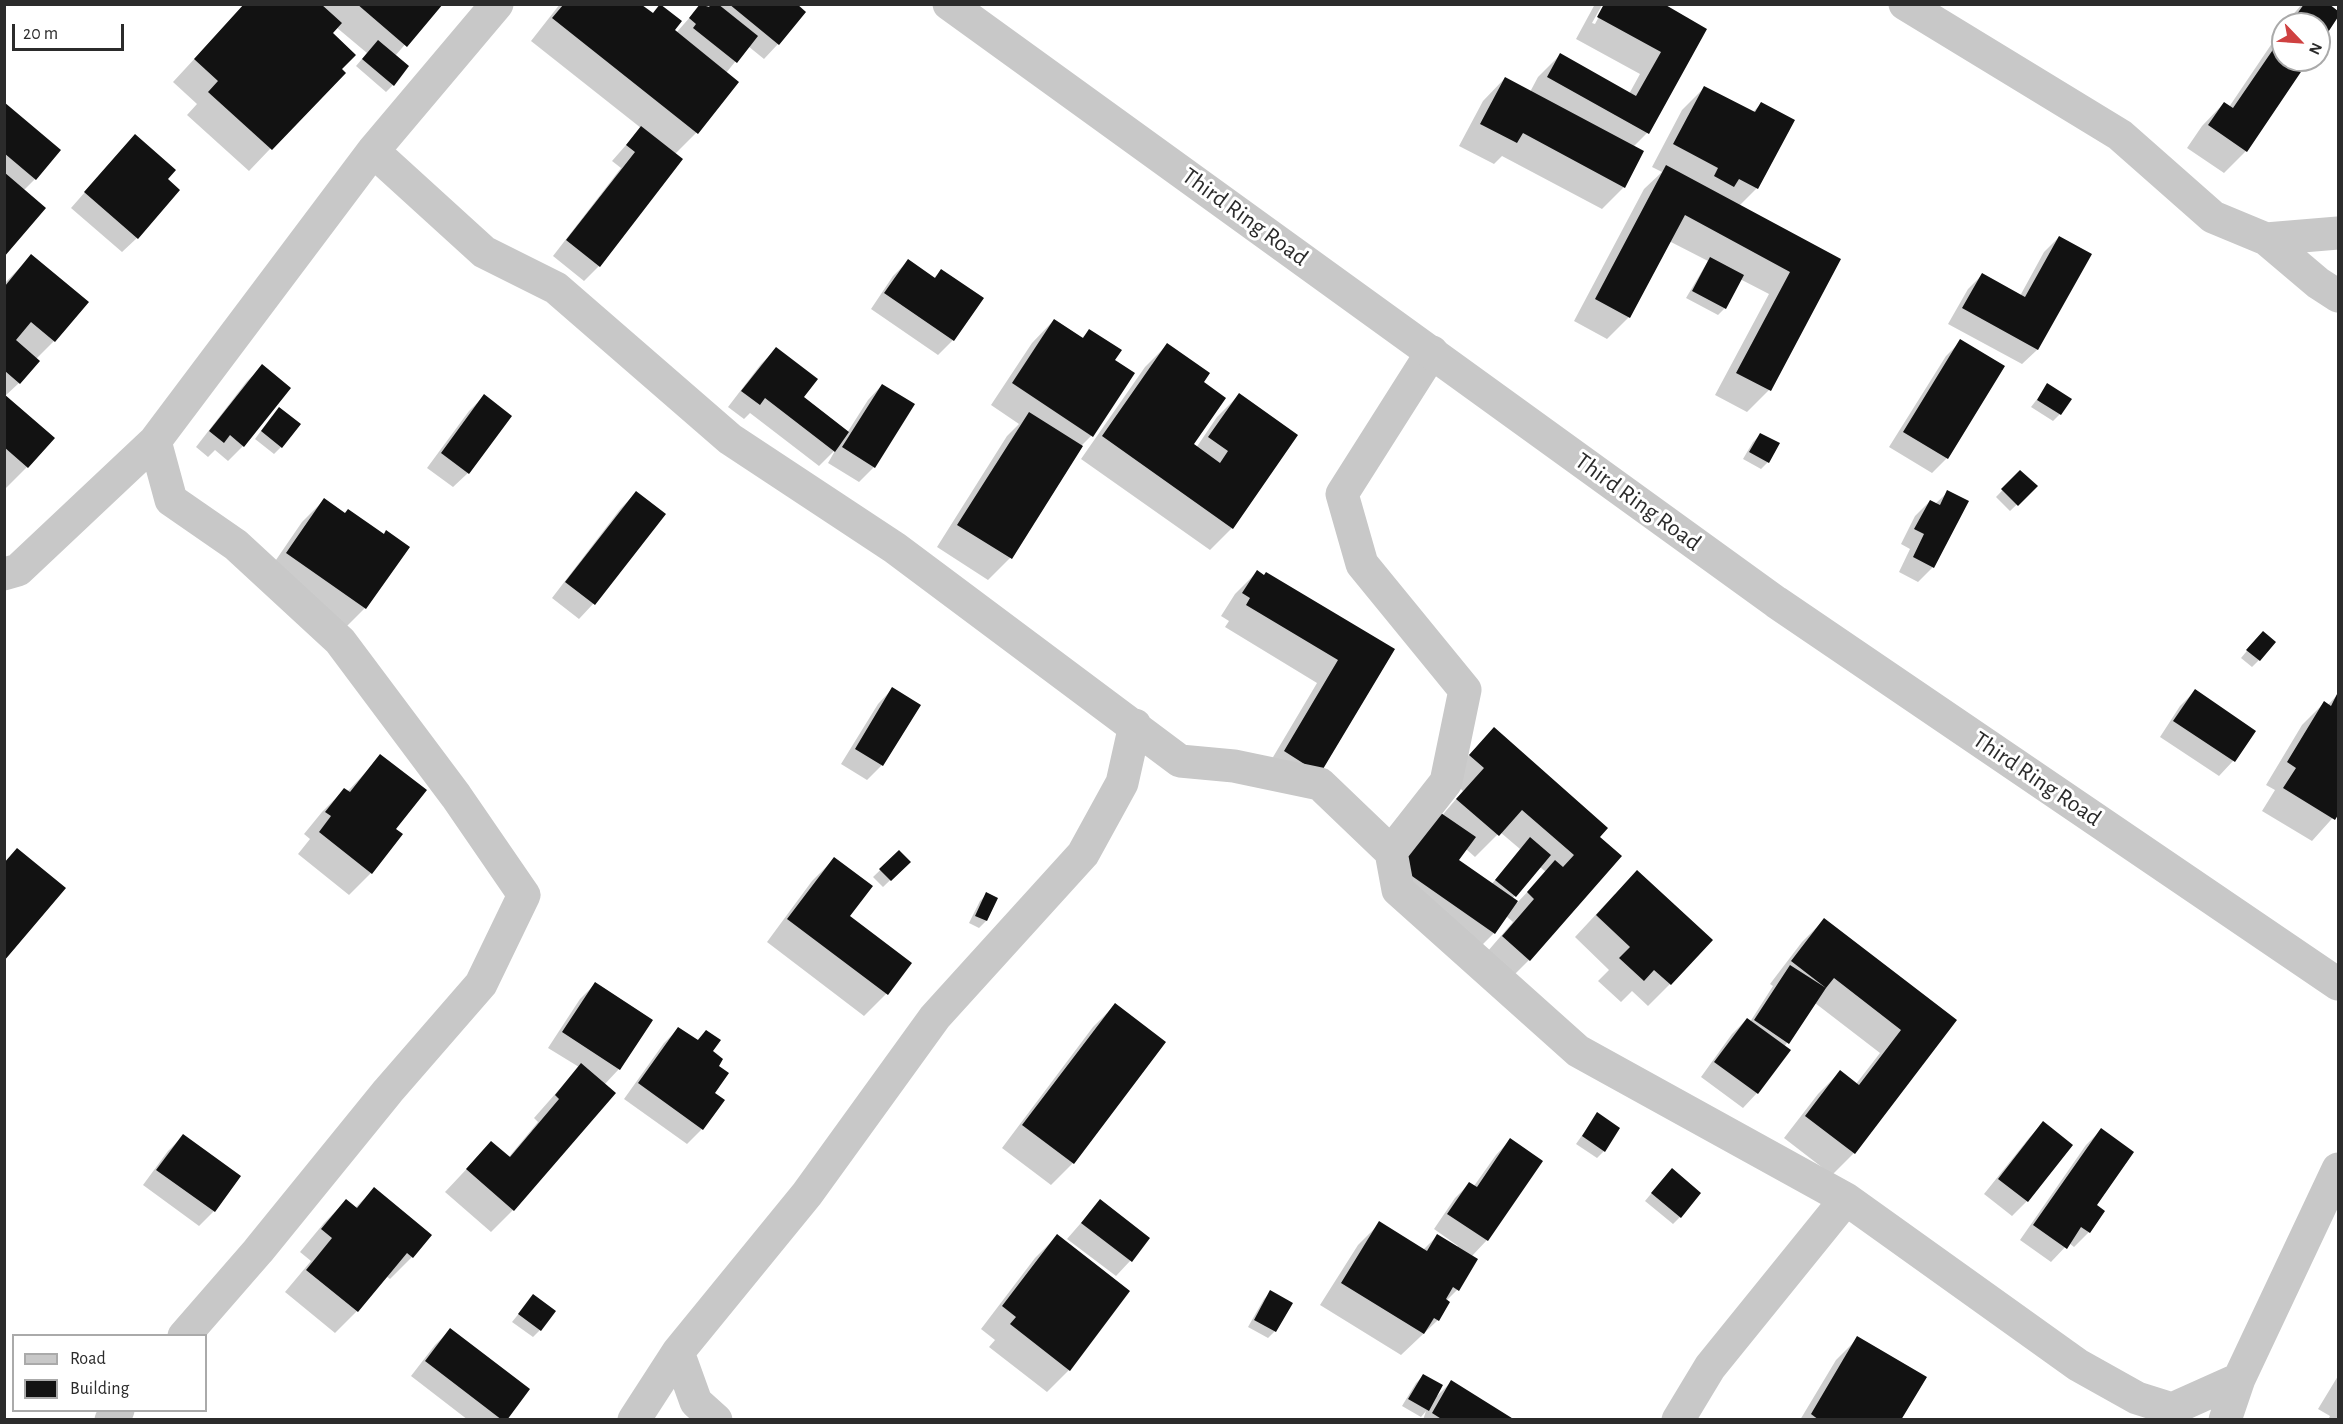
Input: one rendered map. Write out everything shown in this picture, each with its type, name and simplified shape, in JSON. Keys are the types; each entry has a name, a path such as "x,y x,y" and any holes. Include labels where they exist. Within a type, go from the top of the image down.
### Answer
{"street":[{"path":"4,574 18,570 155,441 374,151 497,4"},
{"name":"Third Ring Road","path":"949,4 1776,602 2338,984"},
{"path":"1905,4 2121,135 2213,217 2266,239 2328,289 2338,239"},
{"path":"374,151 484,252 556,288 730,439 895,548 1135,725 1180,761 1234,766 1320,784 1391,852 1398,890 1578,1051 1846,1199 2078,1365 2137,1398 2172,1409 2239,1379"},
{"path":"2266,239 2338,233"},
{"path":"1391,852 1446,782 1465,690 1362,564 1342,494 1432,352"},
{"path":"155,441 171,500 236,545 340,641 456,796 524,895 481,984 388,1091 258,1251 185,1334"},
{"path":"634,1419 678,1352 807,1194 935,1017 1083,854 1122,783 1135,725"},
{"path":"2225,1419 2239,1379 2338,1168"},
{"path":"1678,1419 1710,1367 1846,1199"},
{"path":"678,1352 696,1402 716,1419"}],"building":[{"path":"244,4 308,4 310,6 321,4 342,23 333,33 356,55 342,69 346,73 272,150 208,92 218,81 194,59"},
{"path":"357,4 443,4 407,47"},
{"path":"660,4 682,21 675,30 739,82 698,134 552,18 563,5 642,5 653,13"},
{"path":"700,4 709,7 711,4 718,4 758,36 737,63 693,28 696,24 689,18"},
{"path":"729,4 797,4 806,12 779,45"},
{"path":"1604,4 1664,4 1707,29 1649,134 1547,77 1560,53 1636,96 1661,52 1597,17"},
{"path":"2304,4 2329,4 2338,11 2338,17 2331,28 2331,12 2298,12"},
{"path":"378,40 409,66 394,86 362,59"},
{"path":"2271,53 2271,72 2301,72 2247,152 2208,125 2224,102 2233,108"},
{"path":"1505,77 1644,151 1625,188 1523,133 1517,143 1480,124"},
{"path":"1704,86 1755,112 1761,102 1795,120 1758,189 1739,179 1734,187 1714,176 1718,168 1673,144"},
{"path":"4,102 61,150 36,180 4,153"},
{"path":"641,126 683,159 600,267 566,240 635,152 626,145"},
{"path":"135,134 176,170 168,179 180,190 138,239 84,192"},
{"path":"1666,165 1841,259 1771,391 1736,373 1790,272 1685,215 1630,318 1595,299"},
{"path":"4,172 46,208 4,257"},
{"path":"2059,236 2092,254 2038,350 1962,308 1982,273 2025,297"},
{"path":"31,254 89,302 55,342 31,322 16,340 40,361 20,384 5,371 5,286"},
{"path":"1710,257 1744,275 1726,309 1692,291"},
{"path":"908,259 935,278 941,269 984,298 954,341 884,293"},
{"path":"1054,319 1083,338 1089,329 1122,350 1115,360 1135,373 1093,437 1012,383"},
{"path":"1960,339 2005,366 1948,459 1903,432"},
{"path":"1167,343 1210,373 1204,382 1226,398 1194,444 1220,463 1228,451 1208,437 1239,393 1298,435 1233,529 1102,436"},
{"path":"776,347 818,379 804,397 849,432 835,452 765,398 760,405 741,391"},
{"path":"262,364 291,388 244,447 230,435 224,443 209,431"},
{"path":"2047,383 2072,399 2061,415 2037,400"},
{"path":"882,384 915,404 875,468 842,447"},
{"path":"4,394 55,438 28,468 4,447"},
{"path":"484,394 512,416 469,474 441,453"},
{"path":"279,407 301,424 282,448 261,431"},
{"path":"1029,412 1083,446 1012,559 957,525"},
{"path":"1760,433 1780,443 1769,463 1749,452"},
{"path":"2020,470 2038,486 2018,506 2001,489"},
{"path":"1947,490 1969,501 1934,568 1913,557 1924,534 1914,529 1930,500 1940,505"},
{"path":"636,491 666,514 595,605 565,582"},
{"path":"324,498 345,513 348,509 384,534 386,530 410,547 366,609 286,553"},
{"path":"1257,570 1264,575 1266,572 1395,649 1320,774 1284,751 1338,660 1246,605 1250,598 1242,593"},
{"path":"2263,631 2276,642 2260,661 2246,650"},
{"path":"892,687 921,705 883,766 855,749"},
{"path":"2195,689 2256,731 2235,762 2173,721"},
{"path":"2338,692 2338,815 2335,820 2283,788 2296,768 2287,762 2324,701 2331,706"},
{"path":"1494,727 1608,828 1600,837 1622,856 1530,961 1502,936 1534,899 1527,892 1555,860 1563,867 1574,855 1522,810 1499,836 1456,799 1484,768 1469,755"},
{"path":"380,754 427,790 396,829 403,834 372,874 319,832 331,816 325,812 344,788 350,792"},
{"path":"1438,811 1476,837 1459,860 1518,901 1495,934 1399,867"},
{"path":"1530,837 1551,855 1516,897 1495,880"},
{"path":"17,848 66,888 4,961 4,863"},
{"path":"899,850 911,862 891,881 879,869"},
{"path":"834,857 873,886 850,916 912,963 888,995 787,919"},
{"path":"1637,870 1713,940 1671,985 1654,970 1644,981 1619,958 1630,947 1596,915"},
{"path":"986,892 998,898 987,921 975,916"},
{"path":"1824,918 1957,1020 1855,1154 1805,1116 1840,1070 1859,1085 1901,1030 1834,978 1826,988 1791,961"},
{"path":"1790,965 1826,988 1789,1044 1754,1020"},
{"path":"595,982 653,1020 620,1070 562,1032"},
{"path":"1115,1003 1166,1042 1074,1164 1022,1125"},
{"path":"1747,1018 1791,1050 1758,1094 1714,1062"},
{"path":"678,1027 698,1040 706,1030 721,1040 713,1051 723,1059 719,1066 729,1073 715,1093 725,1100 703,1130 638,1083"},
{"path":"581,1063 616,1093 514,1211 466,1169 491,1141 510,1157 559,1099 555,1095"},
{"path":"1597,1112 1620,1128 1605,1152 1582,1136"},
{"path":"2043,1121 2073,1145 2028,1202 1998,1179"},
{"path":"2101,1128 2134,1152 2097,1205 2105,1211 2090,1233 2081,1227 2067,1249 2033,1225"},
{"path":"183,1134 241,1176 215,1212 156,1170"},
{"path":"1510,1138 1543,1161 1488,1241 1447,1214 1469,1182 1477,1187"},
{"path":"1672,1168 1701,1193 1681,1218 1651,1193"},
{"path":"374,1187 432,1235 413,1258 407,1253 358,1312 306,1270 332,1238 321,1229 346,1199 357,1208"},
{"path":"1100,1199 1150,1238 1132,1262 1081,1223"},
{"path":"1379,1221 1427,1251 1437,1234 1478,1259 1459,1291 1453,1287 1446,1299 1450,1302 1439,1321 1434,1318 1424,1334 1341,1283"},
{"path":"1057,1234 1130,1291 1070,1371 1010,1324 1016,1317 1002,1306"},
{"path":"1270,1290 1293,1303 1276,1332 1254,1320"},
{"path":"533,1294 556,1311 541,1331 518,1314"},
{"path":"450,1328 530,1389 507,1420 502,1420 425,1361"},
{"path":"1857,1336 1927,1377 1901,1420 1819,1420 1811,1414"},
{"path":"1423,1374 1443,1385 1429,1411 1408,1399"},
{"path":"1451,1380 1515,1420 1443,1420 1432,1413"}]}
